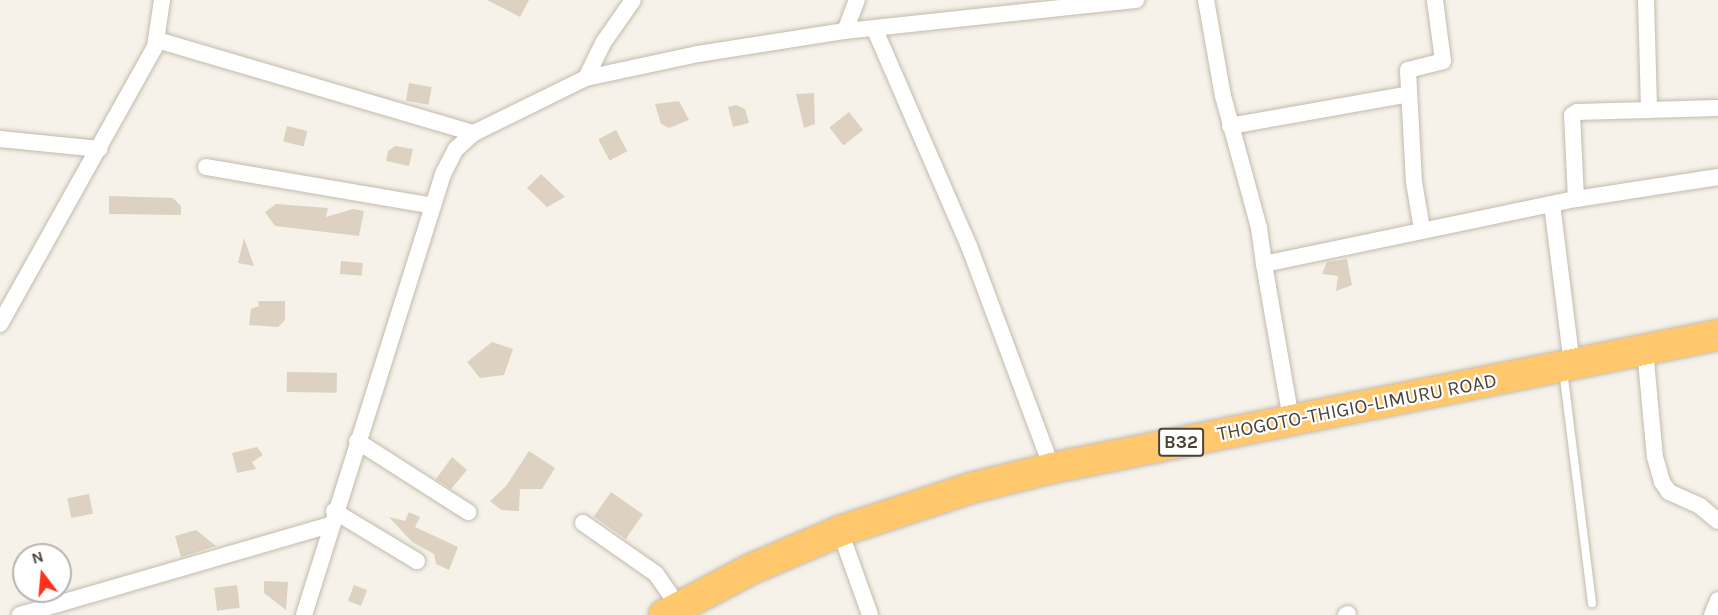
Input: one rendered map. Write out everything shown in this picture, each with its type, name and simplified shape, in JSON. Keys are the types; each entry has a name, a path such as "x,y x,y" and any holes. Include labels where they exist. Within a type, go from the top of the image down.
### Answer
{"highway":[{"name":"THOGOTO-THIGIO-LIMURU ROAD","path":"671,611 751,569 840,531 971,488 1052,468 1291,419 1718,335"}],"street":[{"path":"0,324 100,149 157,40 162,0"},
{"path":"586,78 603,43 633,0"},
{"path":"845,31 857,0"},
{"path":"303,615 433,206 456,149 474,133 586,78 698,54 845,31 875,30 1045,6 1136,0"},
{"path":"1206,0 1230,126 1259,228 1291,419"},
{"path":"1422,229 1409,94 1409,68 1443,61 1435,0"},
{"path":"1646,0 1649,110"},
{"path":"875,30 969,246 1052,468"},
{"path":"157,40 474,133"},
{"path":"1230,126 1409,94"},
{"path":"1576,199 1572,116 1585,111 1718,108"},
{"path":"0,139 100,149"},
{"path":"206,167 433,206"},
{"path":"1264,264 1422,229 1576,199 1718,177"},
{"path":"1552,204 1567,365"},
{"path":"1645,350 1655,457 1662,482 1669,492 1700,506 1718,521"},
{"path":"357,441 468,512"},
{"path":"26,614 332,518 417,561"},
{"path":"583,523 656,574 671,611"},
{"path":"840,531 870,615"},
{"path":"1712,615 1718,600"}],"lane":[{"path":"1567,365 1592,603"}],"building":[{"path":"487,0 529,0 520,17"},
{"path":"409,83 432,87 429,105 406,101"},
{"path":"814,93 815,124 804,128 796,94"},
{"path":"679,101 689,120 669,128 661,124 655,104"},
{"path":"736,105 745,109 749,123 733,127 728,107"},
{"path":"849,112 863,130 843,146 829,127"},
{"path":"287,126 307,131 304,147 283,142"},
{"path":"616,130 627,151 610,161 598,139"},
{"path":"395,146 413,149 409,166 386,161 388,151"},
{"path":"541,174 565,197 547,207 527,188"},
{"path":"109,196 173,198 181,206 181,215 109,214"},
{"path":"276,204 328,208 326,217 353,209 364,211 359,236 275,226 265,212"},
{"path":"244,238 254,266 238,263"},
{"path":"1347,259 1352,285 1336,291 1338,276 1322,274 1327,262"},
{"path":"341,261 363,263 362,276 340,274"},
{"path":"258,301 285,301 285,320 278,327 249,325 251,309 259,306"},
{"path":"492,342 513,349 504,375 480,378 467,362"},
{"path":"287,372 337,373 337,393 287,392"},
{"path":"257,447 263,455 252,462 256,469 237,473 232,453"},
{"path":"529,451 555,468 542,489 520,489 519,511 501,510 490,501 506,486"},
{"path":"452,457 467,470 451,489 436,479"},
{"path":"611,492 643,514 626,539 594,517"},
{"path":"89,494 93,514 71,518 67,498"},
{"path":"409,512 420,517 415,527 458,547 449,570 436,564 434,554 412,542 389,517 405,521"},
{"path":"196,530 216,546 181,557 175,536"},
{"path":"264,581 288,582 286,610 264,593"},
{"path":"237,585 240,608 217,611 214,588"},
{"path":"354,585 367,590 361,606 348,601"}]}
